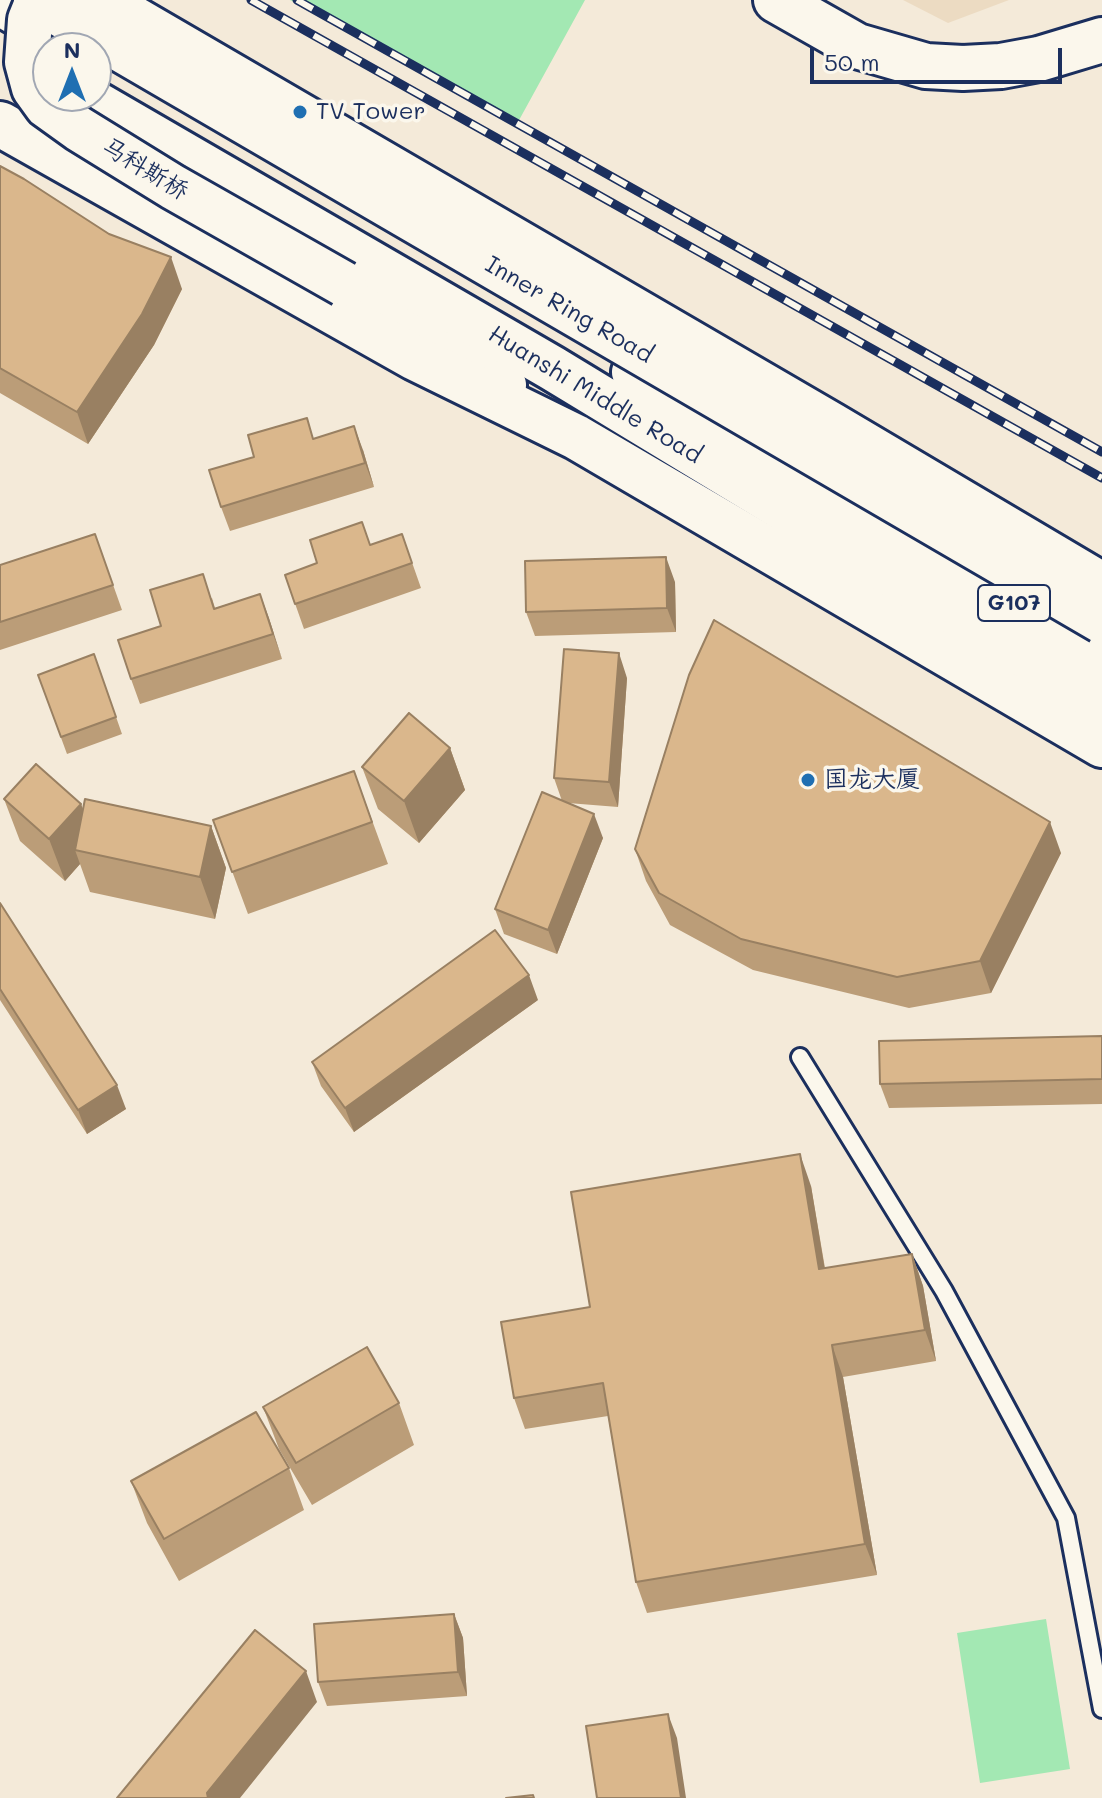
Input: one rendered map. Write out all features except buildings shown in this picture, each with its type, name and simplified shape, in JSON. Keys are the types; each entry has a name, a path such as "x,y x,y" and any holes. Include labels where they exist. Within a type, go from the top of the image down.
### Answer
{"main road":[{"name":"马科斯桥","path":"37,0 27,33 27,62 34,88 47,106 173,187 344,284 491,376 576,437"},
{"name":"Inner Ring Road","path":"37,0 1102,621"},
{"path":"73,0 1102,602"},
{"name":"Inner Ring Road","path":"102,0 1102,585"},
{"path":"776,0 857,46 926,66 1001,66 1039,59 1102,40"},
{"path":"0,3 50,32"},
{"path":"0,49 32,67"},
{"name":"Huanshi Middle Road","path":"112,68 584,342 925,551 1102,655"},
{"name":"Huanshi Middle Road","path":"111,112 552,368 1102,702"},
{"path":"0,124 415,358 576,437"},
{"name":"Huanshi Middle Road","path":"576,437 1102,745"},
{"path":"900,485 925,551"}],"lane":[{"path":"800,1057 944,1291 1066,1518 1102,1709"}],"shaded area":[{"path":"903,0 1009,0 948,23"}],"green space":[{"path":"290,0 585,0 518,122"},
{"path":"1046,1619 1070,1769 980,1783 957,1633"}],"railway":[{"path":"251,0 1102,478"},
{"path":"297,0 1102,452"}],"place":[{"name":"TV Tower","path":"300,112"},
{"name":"国龙大厦","path":"808,780"}]}
